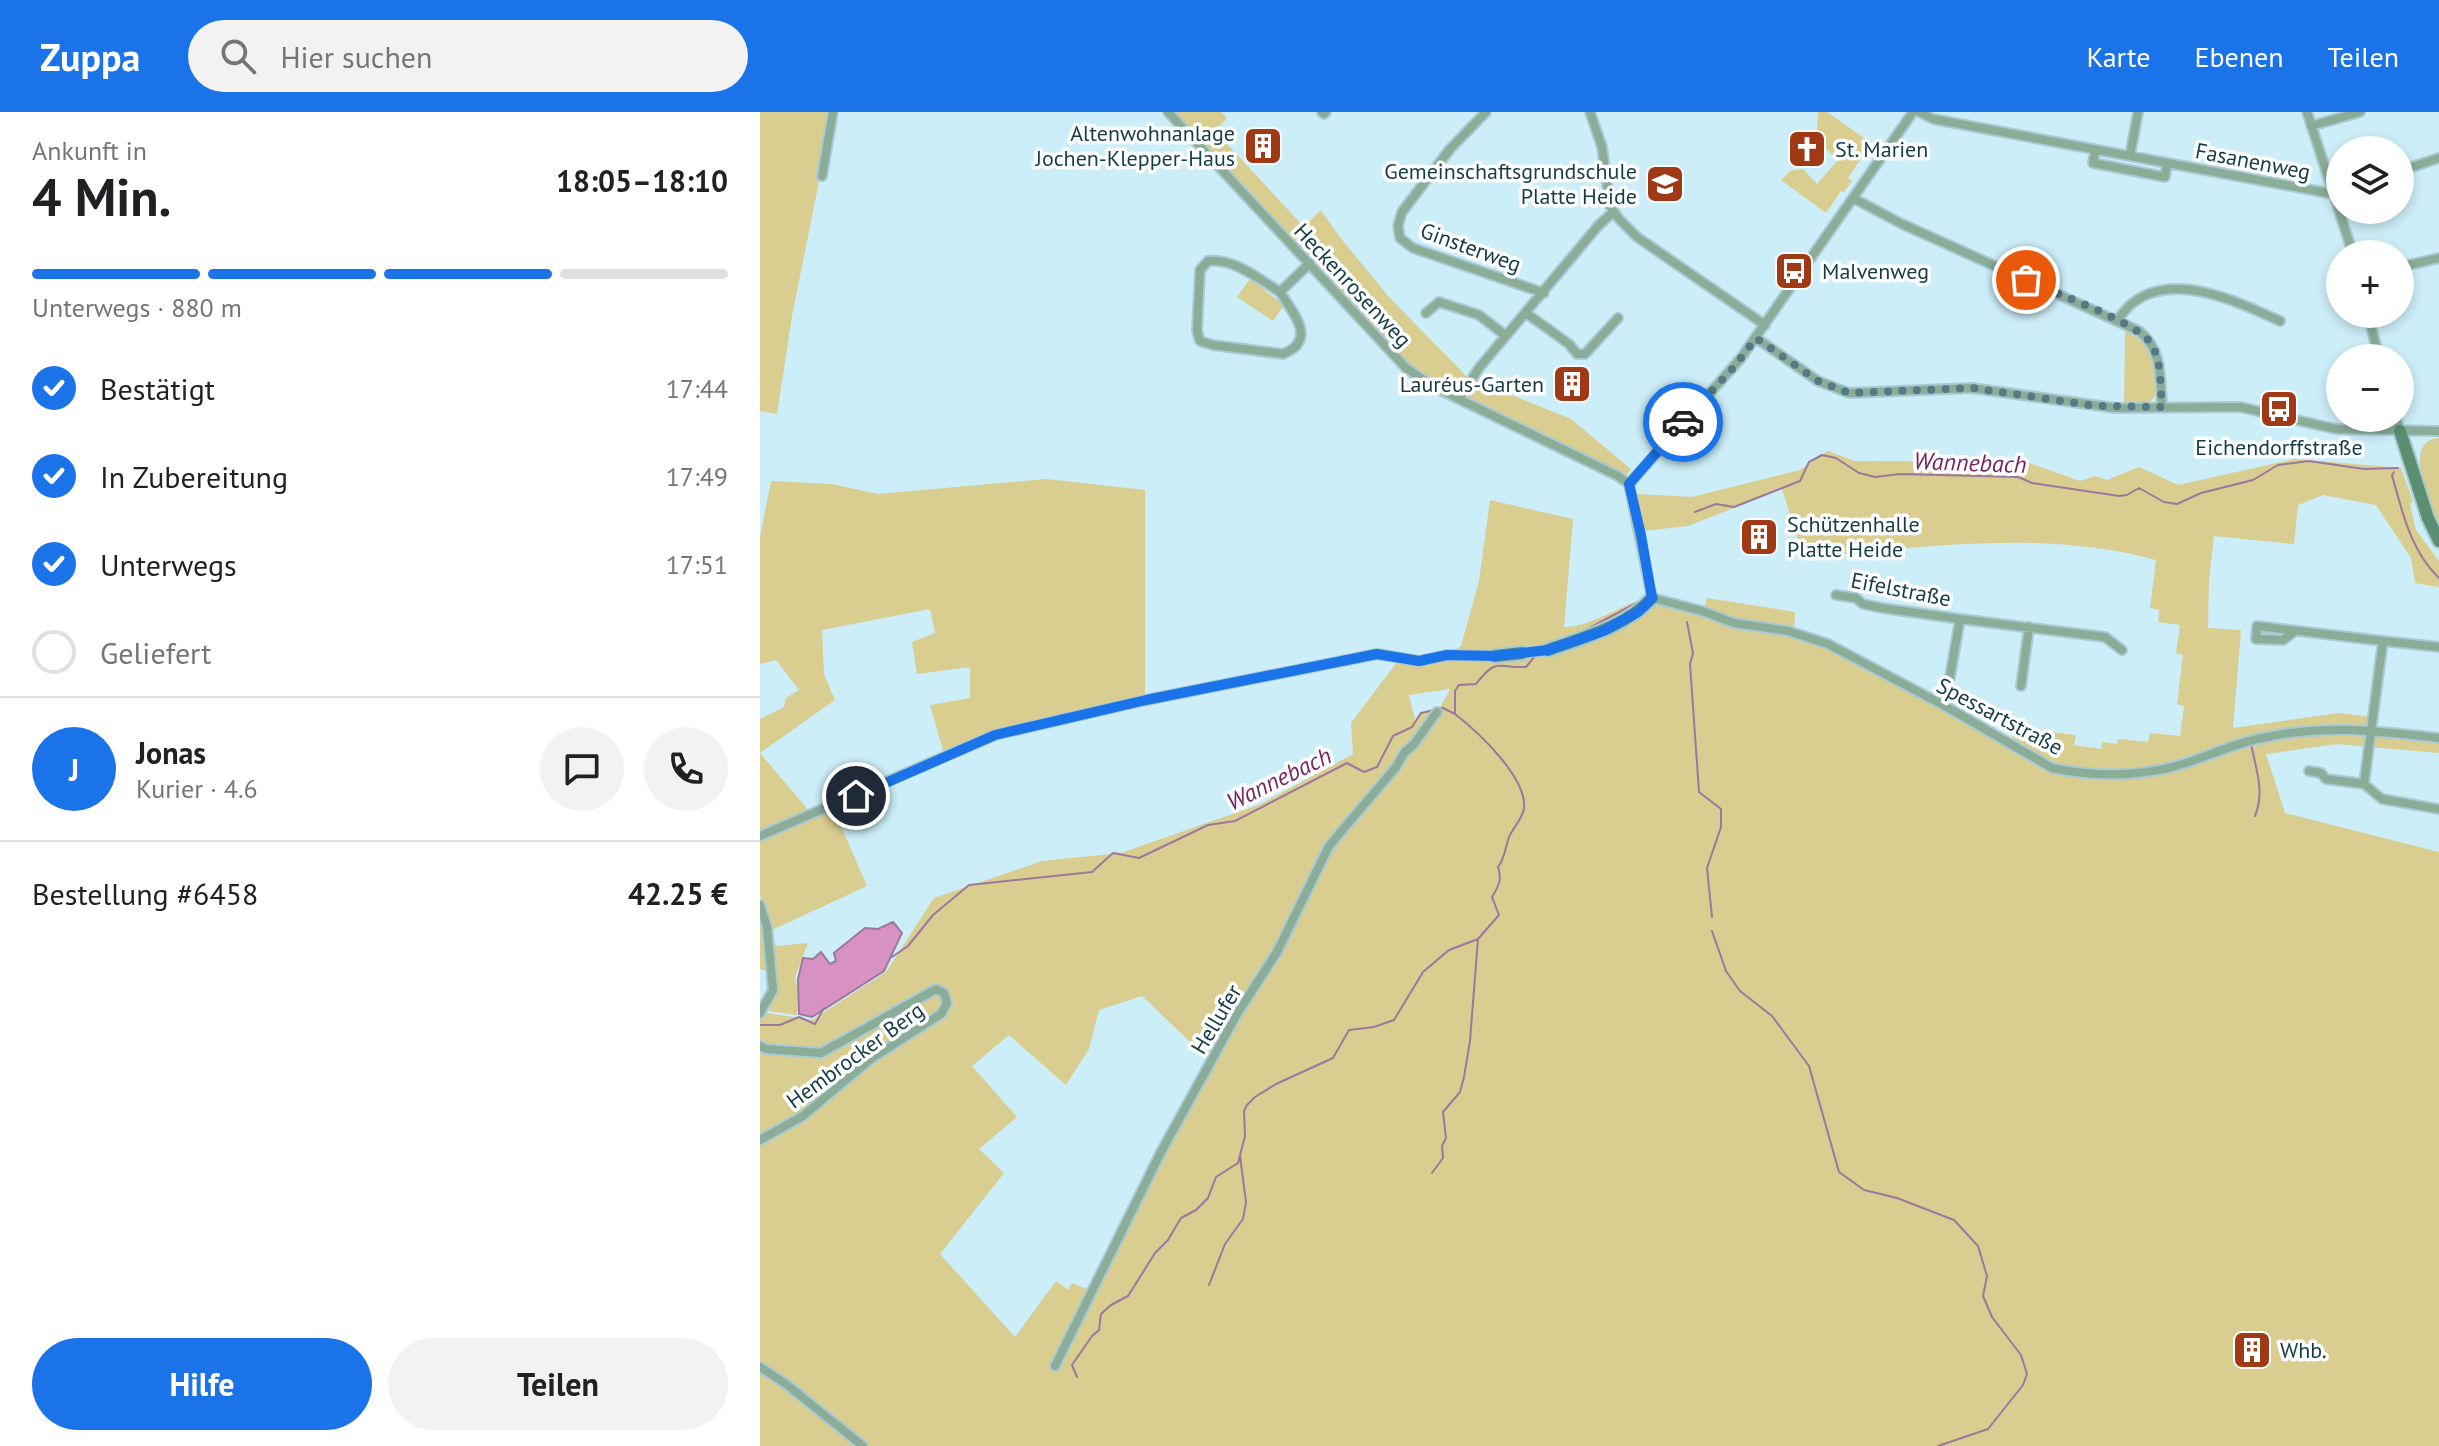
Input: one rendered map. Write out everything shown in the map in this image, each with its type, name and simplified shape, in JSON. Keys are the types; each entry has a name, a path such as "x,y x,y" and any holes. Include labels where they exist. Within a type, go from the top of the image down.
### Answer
{"street":[{"path":"822,176 833,112"},
{"name":"Heckenrosenweg","path":"1168,112 1406,368 1426,382 1629,484"},
{"name":"Ginsterweg","path":"1486,112 1450,149 1402,212 1398,226 1400,238 1413,248 1544,293"},
{"path":"1590,112 1600,138 1608,199 1613,212 1637,237 1765,325"},
{"path":"760,836 995,735 1146,700 1377,654 1419,661 1447,655 1495,656 1548,650 1603,631 1638,612 1652,598 1629,484 1735,366 1913,112"},
{"name":"Fasanenweg","path":"1919,112 1933,119 2326,190"},
{"path":"2130,156 2138,112"},
{"path":"2307,112 2326,166"},
{"path":"2311,126 2360,112"},
{"name":"Fasanenweg","path":"2095,150 2093,163 2165,177 2167,163"},
{"path":"2414,166 2439,158"},
{"path":"1853,198 1902,224 2139,331 2152,346 2159,364 2162,407"},
{"path":"1459,399 1479,368 1613,212"},
{"path":"2414,264 2439,258"},
{"path":"1218,260 1234,265 1280,292 1302,329 1301,341 1294,350 1283,354 1200,341 1197,331 1200,270 1208,261 1218,260"},
{"path":"1280,292 1310,263"},
{"path":"2117,320 2133,302 2149,294 2203,291 2228,298 2280,321"},
{"path":"1426,313 1439,302 1479,315 1506,336"},
{"path":"1526,313 1569,344 1577,354 1585,354 1618,318"},
{"path":"1756,338 1818,381 1849,393 1972,388 2096,406 2240,407 2326,428"},
{"path":"2414,427 2439,431"},
{"path":"2401,432 2428,518 2439,541"},
{"name":"Eifelstraße","path":"1836,595 1856,598 1863,604 1882,608 2105,637 2122,650"},
{"name":"Spessartstraße","path":"1652,598 1734,623 1788,631 1828,644 1945,706 2052,768 2099,776 2169,768 2261,738 2338,728 2439,738"},
{"name":"Eifelstraße","path":"1945,706 1960,619"},
{"path":"2021,686 2029,627"},
{"path":"2295,631 2439,647"},
{"path":"2364,784 2383,641"},
{"name":"Hellufer","path":"1055,1366 1160,1154 1237,1014 1277,952 1329,846 1396,767 1437,712"},
{"path":"2309,771 2321,773 2326,779 2364,784 2382,799 2439,809"},
{"path":"760,905 767,927 773,990 760,1013"},
{"name":"Hembrocker Berg","path":"760,1046 821,1053 936,989 944,993 947,1003 941,1014 871,1059 822,1102 760,1140"},
{"path":"760,1367 863,1446"}],"shaded area":[{"path":"760,112 833,112 792,316 777,414 760,411"},
{"path":"1172,112 1221,112 1227,118 1215,131 1304,227 1321,210 1389,297 1467,377 1571,419 1631,469 1626,476 1436,384 1409,365"},
{"path":"1818,112 1827,112 1880,149 1875,157 1866,151 1848,178 1852,181 1826,213 1781,180 1790,171 1803,169 1817,184 1838,160 1822,145 1824,132 1817,131"},
{"path":"1250,279 1284,305 1273,321 1237,297"},
{"path":"2125,331 2145,344 2152,354 2157,388 2150,402 2124,402"},
{"path":"2439,438 2439,528 2420,462 2422,450 2428,442"},
{"path":"1828,451 1855,461 2026,462 2080,481 2095,476 2107,480 2139,467 2178,485 2295,459 2401,468 2413,501 2410,504 2416,530 2439,561 2439,587 2415,583 2411,558 2376,505 2323,495 2298,505 2294,544 2214,536 2208,628 2241,630 2233,728 2338,713 2374,717 2372,729 2439,738 2439,753 2337,744 2266,754 2285,813 2439,852 2439,1446 760,1446 760,1012 812,1020 886,972 934,898 1042,861 1121,853 1261,804 1353,754 1351,723 1400,658 1447,655 1461,646 1479,581 1490,500 1573,519 1564,627 1576,626 1635,602 1654,598 1703,613 1707,598 1795,612 1794,633 1828,644 2010,743 2017,728 2076,735 2074,745 2101,749 2102,742 2117,744 2118,739 2148,742 2150,733 2180,736 2184,706 2177,704 2183,655 2176,653 2180,625 2158,622 2159,610 2150,608 2156,560 2070,545 2026,543 1936,546 1804,558 1782,489 1688,526 1643,531 1637,494 1692,497 1800,470","holes":["1450,689 1441,706 1421,713 1415,720 1409,695","1142,996 1207,1058 1087,1289 1072,1283 1068,1290 1056,1281 1015,1337 940,1254 1004,1173 979,1149 1017,1117 972,1066 1009,1035 1066,1085 1089,1049 1099,1010"]},
{"path":"1046,479 1145,490 1145,702 995,737 945,758 930,705 970,698 970,667 917,674 912,642 935,633 930,609 822,630 824,674 835,700 760,753 760,719 784,707 786,698 799,690 776,660 760,664 760,537 771,481 832,484 878,494"},
{"path":"760,753 815,818 834,810 867,886 772,930 760,894"},
{"path":"760,906 776,946 808,943 795,977 797,1015 769,1011 773,973 760,969"},
{"path":"893,922 902,933 884,971 812,1017 799,1014 798,979 803,958 813,959 821,952 830,964 836,961 834,953 865,928 878,929"}],"waterway":[{"name":"Wannebach","path":"1695,512 1716,504 1734,507 1800,481 1809,462 1822,455 1836,458 1859,473 1875,477 1900,474 2018,477 2032,483 2119,496 2139,488 2164,502 2177,504 2201,493 2253,480 2278,465 2309,461 2364,469 2398,468"},
{"path":"2394,472 2392,475 2414,543 2439,578"},
{"name":"Wannebach","path":"1580,633 1640,601"},
{"path":"1687,622 1693,653 1690,664 1699,792 1721,809 1721,827 1707,868 1712,917"},
{"name":"Wannebach","path":"892,957 908,946 933,915 969,885 1092,872 1113,853 1139,858 1208,825 1235,821 1347,763 1364,772 1377,767 1393,736 1412,727 1421,713 1443,708 1455,714 1455,691 1459,685 1476,684 1493,667 1526,667 1535,656"},
{"path":"1077,1377 1072,1365 1099,1330 1101,1314 1128,1296 1181,1218 1196,1210 1208,1198 1216,1177 1238,1163 1245,1136 1244,1111 1247,1105 1276,1084 1333,1058 1349,1030 1374,1027 1394,1020 1423,972 1449,950 1478,939 1499,915 1492,897 1499,882 1498,867 1509,837 1523,813 1523,797 1518,783 1499,756 1455,714"},
{"path":"2251,744 2259,789 2255,816"},
{"path":"1712,931 1726,971 1740,991 1772,1016 1809,1066 1839,1172 1864,1190 1897,1198 1954,1220 1978,1246 1987,1276 1983,1296 1992,1317 2021,1355 2027,1374 2023,1385 1988,1429 1938,1446"},
{"path":"1432,1173 1443,1158 1442,1146 1446,1138 1443,1112 1460,1092 1464,1077 1478,939"},
{"name":"Wannebach","path":"760,1025 780,1025 799,1017 815,1024 824,1008"},
{"path":"1209,1285 1225,1244 1243,1219 1246,1202 1240,1156"}],"way so far":[{"path":"1683,422 1735,366 1756,338 1818,381 1849,393 1972,388 2115,408 2162,407 2159,364 2147,338 2129,326 2026,280"}],"place":[{"name":"Altenwohnanlage Jochen-Klepper-Haus","path":"1263,146"},
{"name":"St. Marien","path":"1807,149"},
{"name":"Gemeinschaftsgrundschule Platte Heide","path":"1665,184"},
{"name":"Malvenweg","path":"1794,271"},
{"name":"Lauréus-Garten","path":"1572,384"},
{"name":"Eichendorffstraße","path":"2279,409"},
{"name":"Schützenhalle Platte Heide","path":"1759,537"},
{"name":"Whb.","path":"2252,1350"}],"route":[{"path":"856,796 995,735 1146,700 1377,654 1419,661 1447,655 1495,656 1548,650 1603,631 1638,612 1652,598 1629,484 1683,422"}]}
